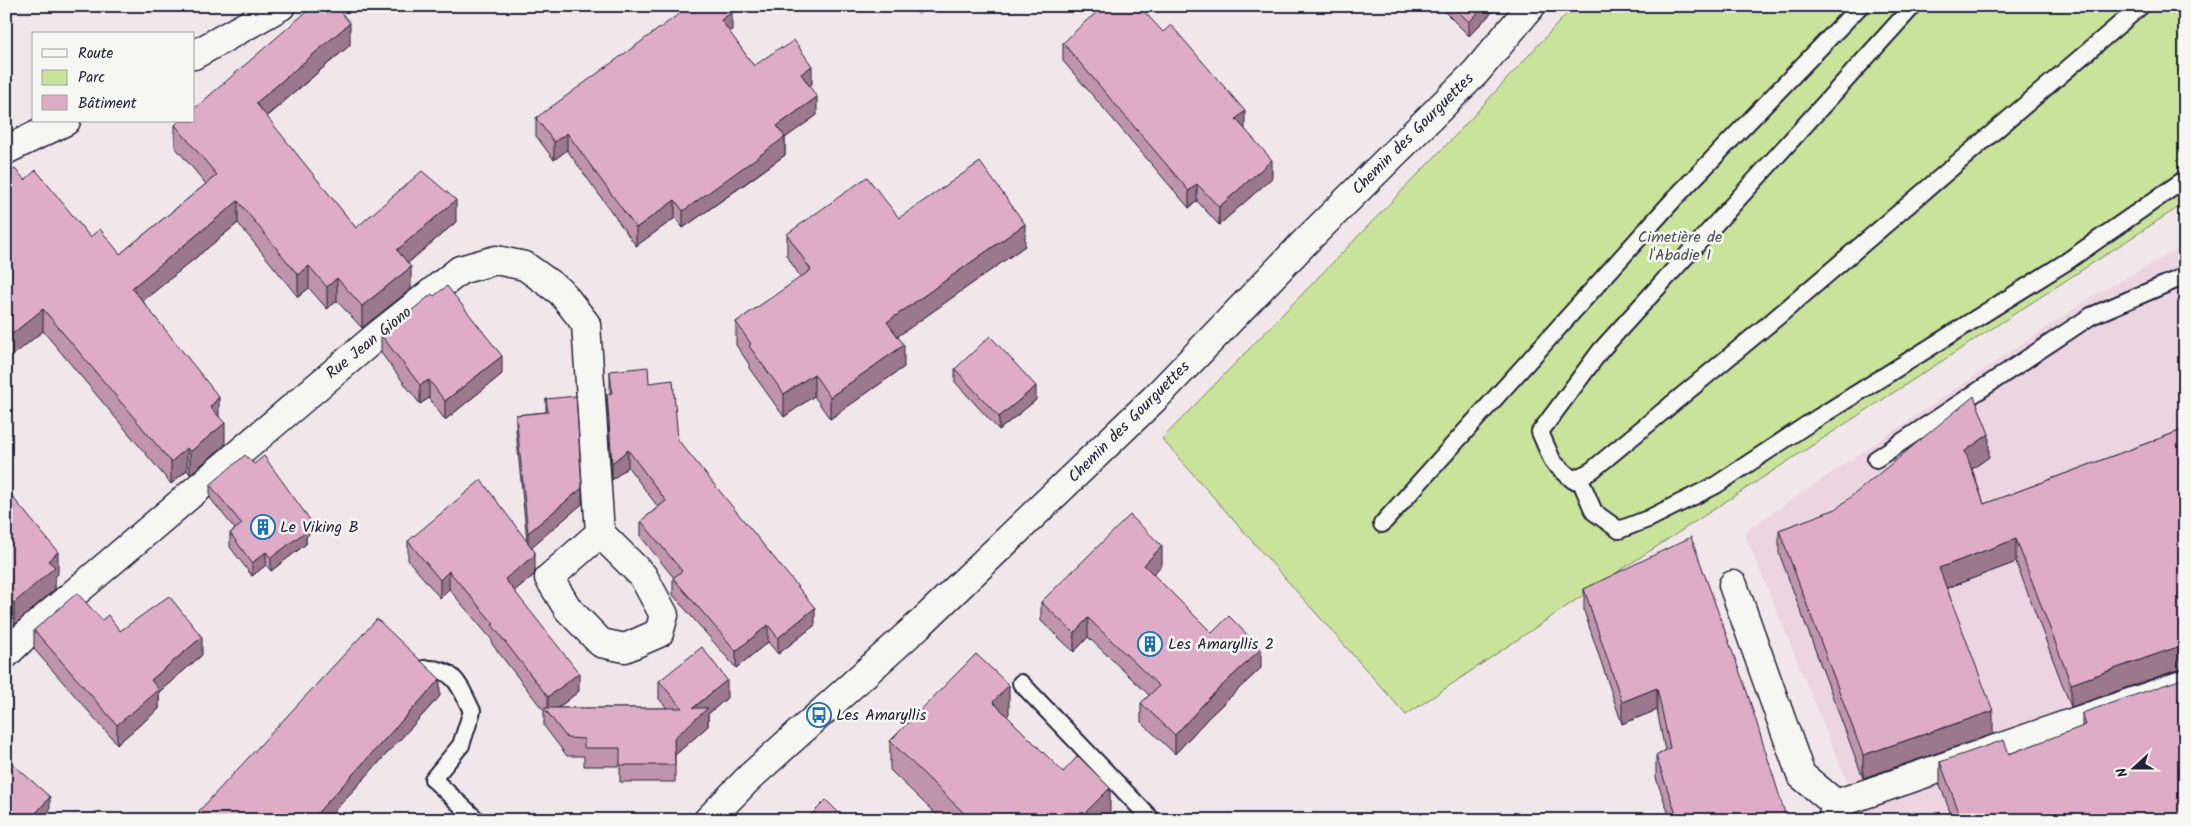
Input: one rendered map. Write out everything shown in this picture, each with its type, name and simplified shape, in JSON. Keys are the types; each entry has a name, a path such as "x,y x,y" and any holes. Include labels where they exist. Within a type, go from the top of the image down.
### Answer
{"street":[{"path":"195,54 281,6"},
{"name":"Chemin des Gourguettes","path":"708,820 750,777 921,624 1156,397 1304,243 1476,72 1531,6"},
{"path":"6,150 64,122"},
{"name":"Rue Jean Giono","path":"9,646 378,335 460,270 496,260 525,266 561,292 586,324 600,533"},
{"path":"1733,585 1801,775 1834,812 2185,684"}],"lane":[{"path":"1382,524 1675,198 1860,6"},
{"path":"1913,6 1601,350 1540,432 1553,462 1573,480 1591,471 1768,324 2141,6"},
{"path":"1579,477 1594,512 1619,530 1656,515 1716,485 1808,424 2066,262 2185,179"},
{"path":"1876,459 2091,316 2185,276"},
{"path":"424,668 437,668 456,679 472,711 461,746 433,779 477,820"},
{"path":"1021,683 1152,820"}],"shaded area":[{"path":"2185,245 2185,820 1863,820 1744,532 2090,298"}],"green space":[{"name":"Cimetière de l'Abadie I","path":"1574,6 2185,6 2185,203 1616,573 1406,715 1162,439 1452,139"}],"building":[{"path":"313,6 336,6 350,23 256,103 356,228 422,171 456,200 397,250 411,267 362,306 337,278 327,287 309,266 298,275 238,201 132,288 219,397 210,407 225,423 190,452 187,448 171,462 43,309 6,339 6,261 12,257 6,250 6,176 15,169 25,180 36,170 90,237 100,229 120,254 217,175 175,125 178,122 195,122 195,108"},
{"path":"690,6 728,6 732,12 721,20 754,66 794,40 812,66 801,74 817,97 777,126 785,137 748,164 683,211 675,200 636,228 567,133 554,142 536,118"},
{"path":"1105,6 1139,6 1163,32 1171,25 1245,111 1236,119 1272,160 1219,207 1197,184 1189,191 1063,43"},
{"path":"1453,6 1485,6 1469,22"},
{"path":"980,162 1025,224 887,322 904,345 830,397 814,374 784,394 749,346 751,344 736,322 811,270 787,234 867,177 899,218"},
{"path":"447,286 502,356 445,401 429,380 420,385 381,335 432,294 434,296"},
{"path":"990,336 1036,386 999,417 955,369"},
{"path":"648,367 649,383 673,380 678,440 815,608 778,638 768,625 736,651 673,578 682,571 641,521 666,501 628,450 612,463 607,394 612,393 610,371"},
{"path":"576,396 582,488 528,533 516,415 548,412 546,399"},
{"path":"1974,396 1989,434 1965,451 1984,504 2185,429 2185,646 2180,646 2071,684 2016,539 1939,568 1993,711 1863,755 1779,530 1836,509"},
{"name":"Le Viking B","path":"245,455 254,464 264,456 310,520 303,526 306,531 271,558 266,552 252,563 230,533 242,524 210,485"},
{"path":"481,480 535,552 534,556 505,579 579,673 548,697 492,625 494,624 449,571 440,580 408,541"},
{"path":"6,489 58,552 48,561 55,567 14,603 6,594"},
{"name":"Les Amaryllis 2","path":"1130,515 1162,546 1144,565 1212,633 1229,616 1261,649 1209,698 1175,735 1141,703 1159,686 1088,618 1074,633 1041,602"},
{"path":"1691,537 1747,692 1787,820 1678,820 1656,756 1670,748 1657,688 1622,702 1584,589"},
{"path":"77,593 102,620 108,615 120,631 169,596 202,637 151,680 159,690 117,725 34,630"},
{"path":"377,619 440,679 311,820 209,820 199,811"},
{"path":"702,647 727,680 693,708 708,708 674,738 675,765 620,765 620,748 584,748 584,739 567,738 544,708 682,708 659,681"},
{"path":"976,654 1009,685 993,702 1063,772 1078,756 1110,788 1078,820 971,820 890,741"},
{"path":"2185,678 2185,812 2164,820 1962,820 1940,762 2004,740 2009,754 2086,725 2082,713"},
{"path":"6,758 50,797 30,820 6,820"},
{"path":"826,800 846,820 806,820"}],"place":[{"name":"Le Viking B","path":"263,527"},
{"name":"Les Amaryllis 2","path":"1150,644"},
{"name":"Les Amaryllis","path":"819,715"}]}
